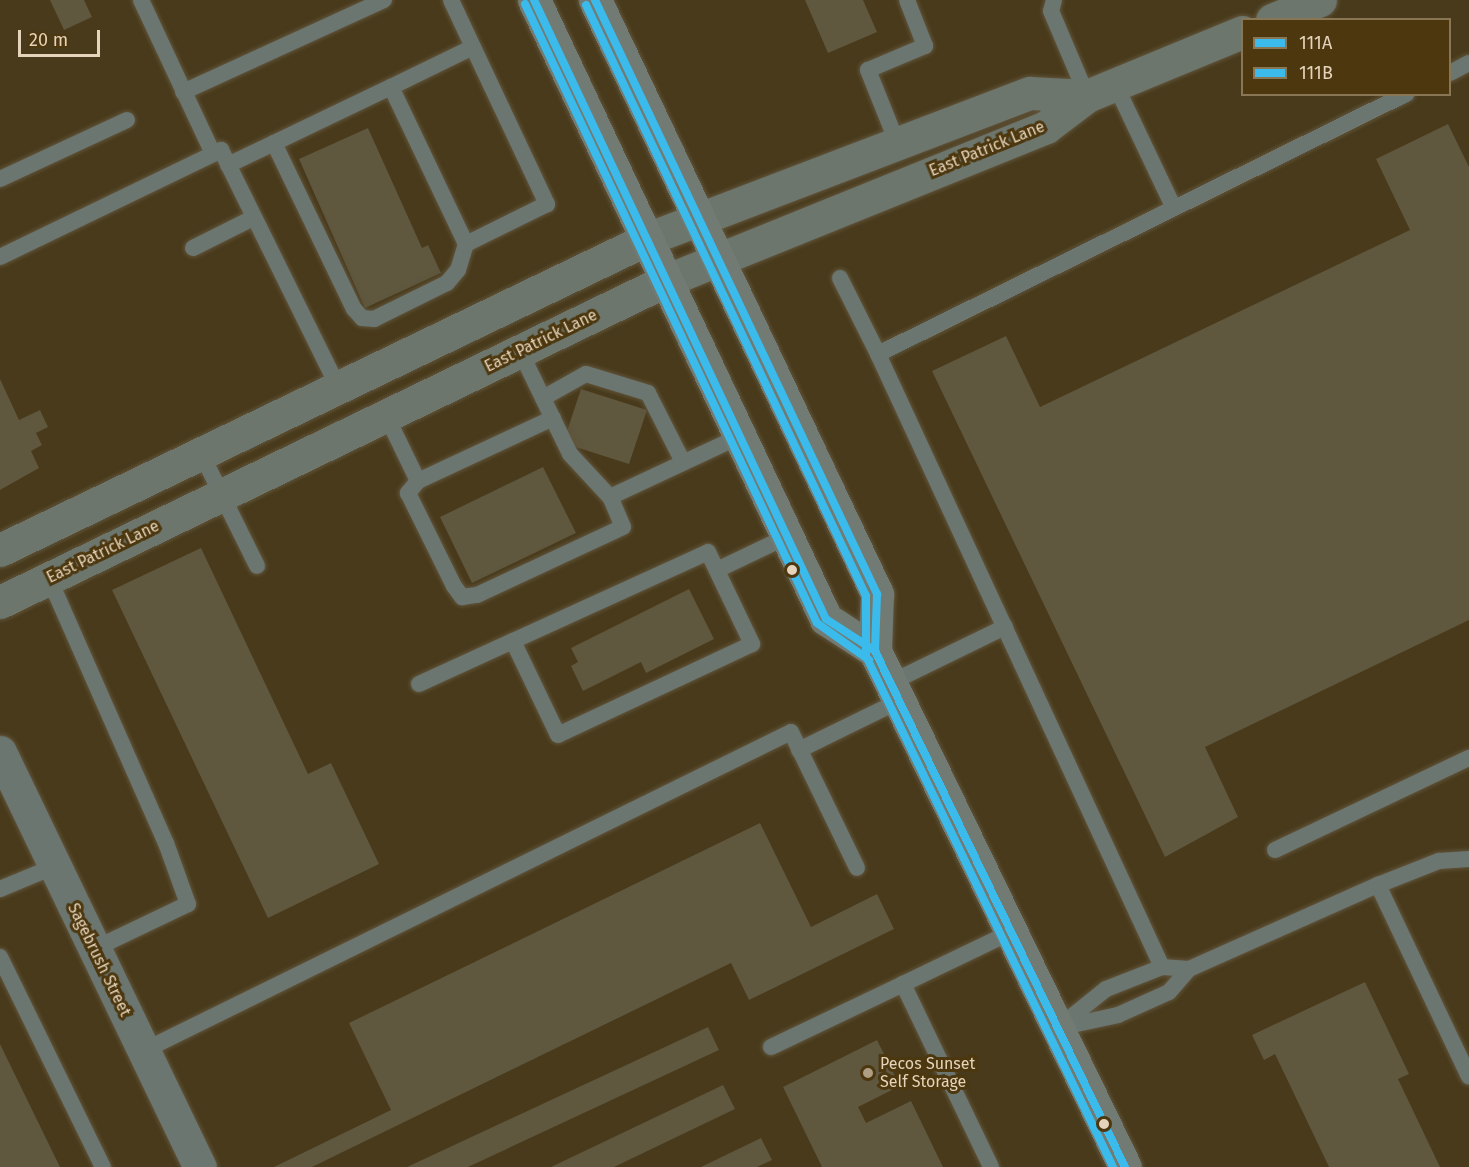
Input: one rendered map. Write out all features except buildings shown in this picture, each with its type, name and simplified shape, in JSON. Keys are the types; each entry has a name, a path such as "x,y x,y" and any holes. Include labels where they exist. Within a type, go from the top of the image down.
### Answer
{"main road":[{"path":"534,0 738,437 826,619 875,651"},
{"path":"595,0 877,594 875,651 1125,1167"},
{"path":"1277,18 1320,0"},
{"name":"East Patrick Lane","path":"0,602 665,281 717,258 1046,127 1101,90 1241,32"},
{"name":"East Patrick Lane","path":"0,550 647,239 1030,93 1101,90"}],"street":[{"name":"Sagebrush Street","path":"0,752 92,950 201,1167"}],"lane":[{"path":"141,0 213,154"},
{"path":"183,92 384,0"},
{"path":"451,0 547,204 466,244"},
{"path":"898,145 867,70 925,46 907,0"},
{"path":"1054,0 1051,11 1174,208"},
{"path":"228,165 473,47"},
{"path":"1451,72 1469,63"},
{"path":"274,143 354,309 362,318 374,319 447,283 458,270 466,244 391,87"},
{"path":"878,354 1402,96"},
{"path":"0,179 127,120"},
{"path":"0,257 221,150 338,387"},
{"path":"194,248 253,218"},
{"path":"840,278 878,354 1162,967"},
{"path":"520,351 553,418 570,454 610,497 623,527 477,595 462,597 408,493 418,482 553,418"},
{"path":"543,398 586,374 648,393 683,462"},
{"path":"386,415 418,482"},
{"path":"610,497 738,437"},
{"path":"201,453 256,566"},
{"path":"717,570 786,537"},
{"path":"419,684 513,641 708,552 752,644 558,735 513,641"},
{"path":"48,578 162,832 188,904 92,950"},
{"path":"800,750 1005,627"},
{"path":"143,1051 791,732 857,868"},
{"path":"1275,850 1469,758"},
{"path":"1058,1029 1118,1016 1169,992 1189,969 1378,885 1439,861 1469,859"},
{"path":"0,889 53,867"},
{"path":"1378,885 1469,1077"},
{"path":"771,1047 1011,932"},
{"path":"0,957 103,1167"},
{"path":"1058,1029 1106,989 1162,967 1189,969"},
{"path":"903,984 992,1167"}],"transit line":[{"name":"111A","path":"534,0 826,619 875,651"},
{"name":"111A","path":"595,0 877,594 875,651 1125,1167"},
{"name":"111B","path":"525,4 817,623 869,660"},
{"name":"111B","path":"586,5 866,596 866,656 1113,1167"}],"place":[{"name":"Pecos Sunset Self Storage","path":"868,1073"}]}
